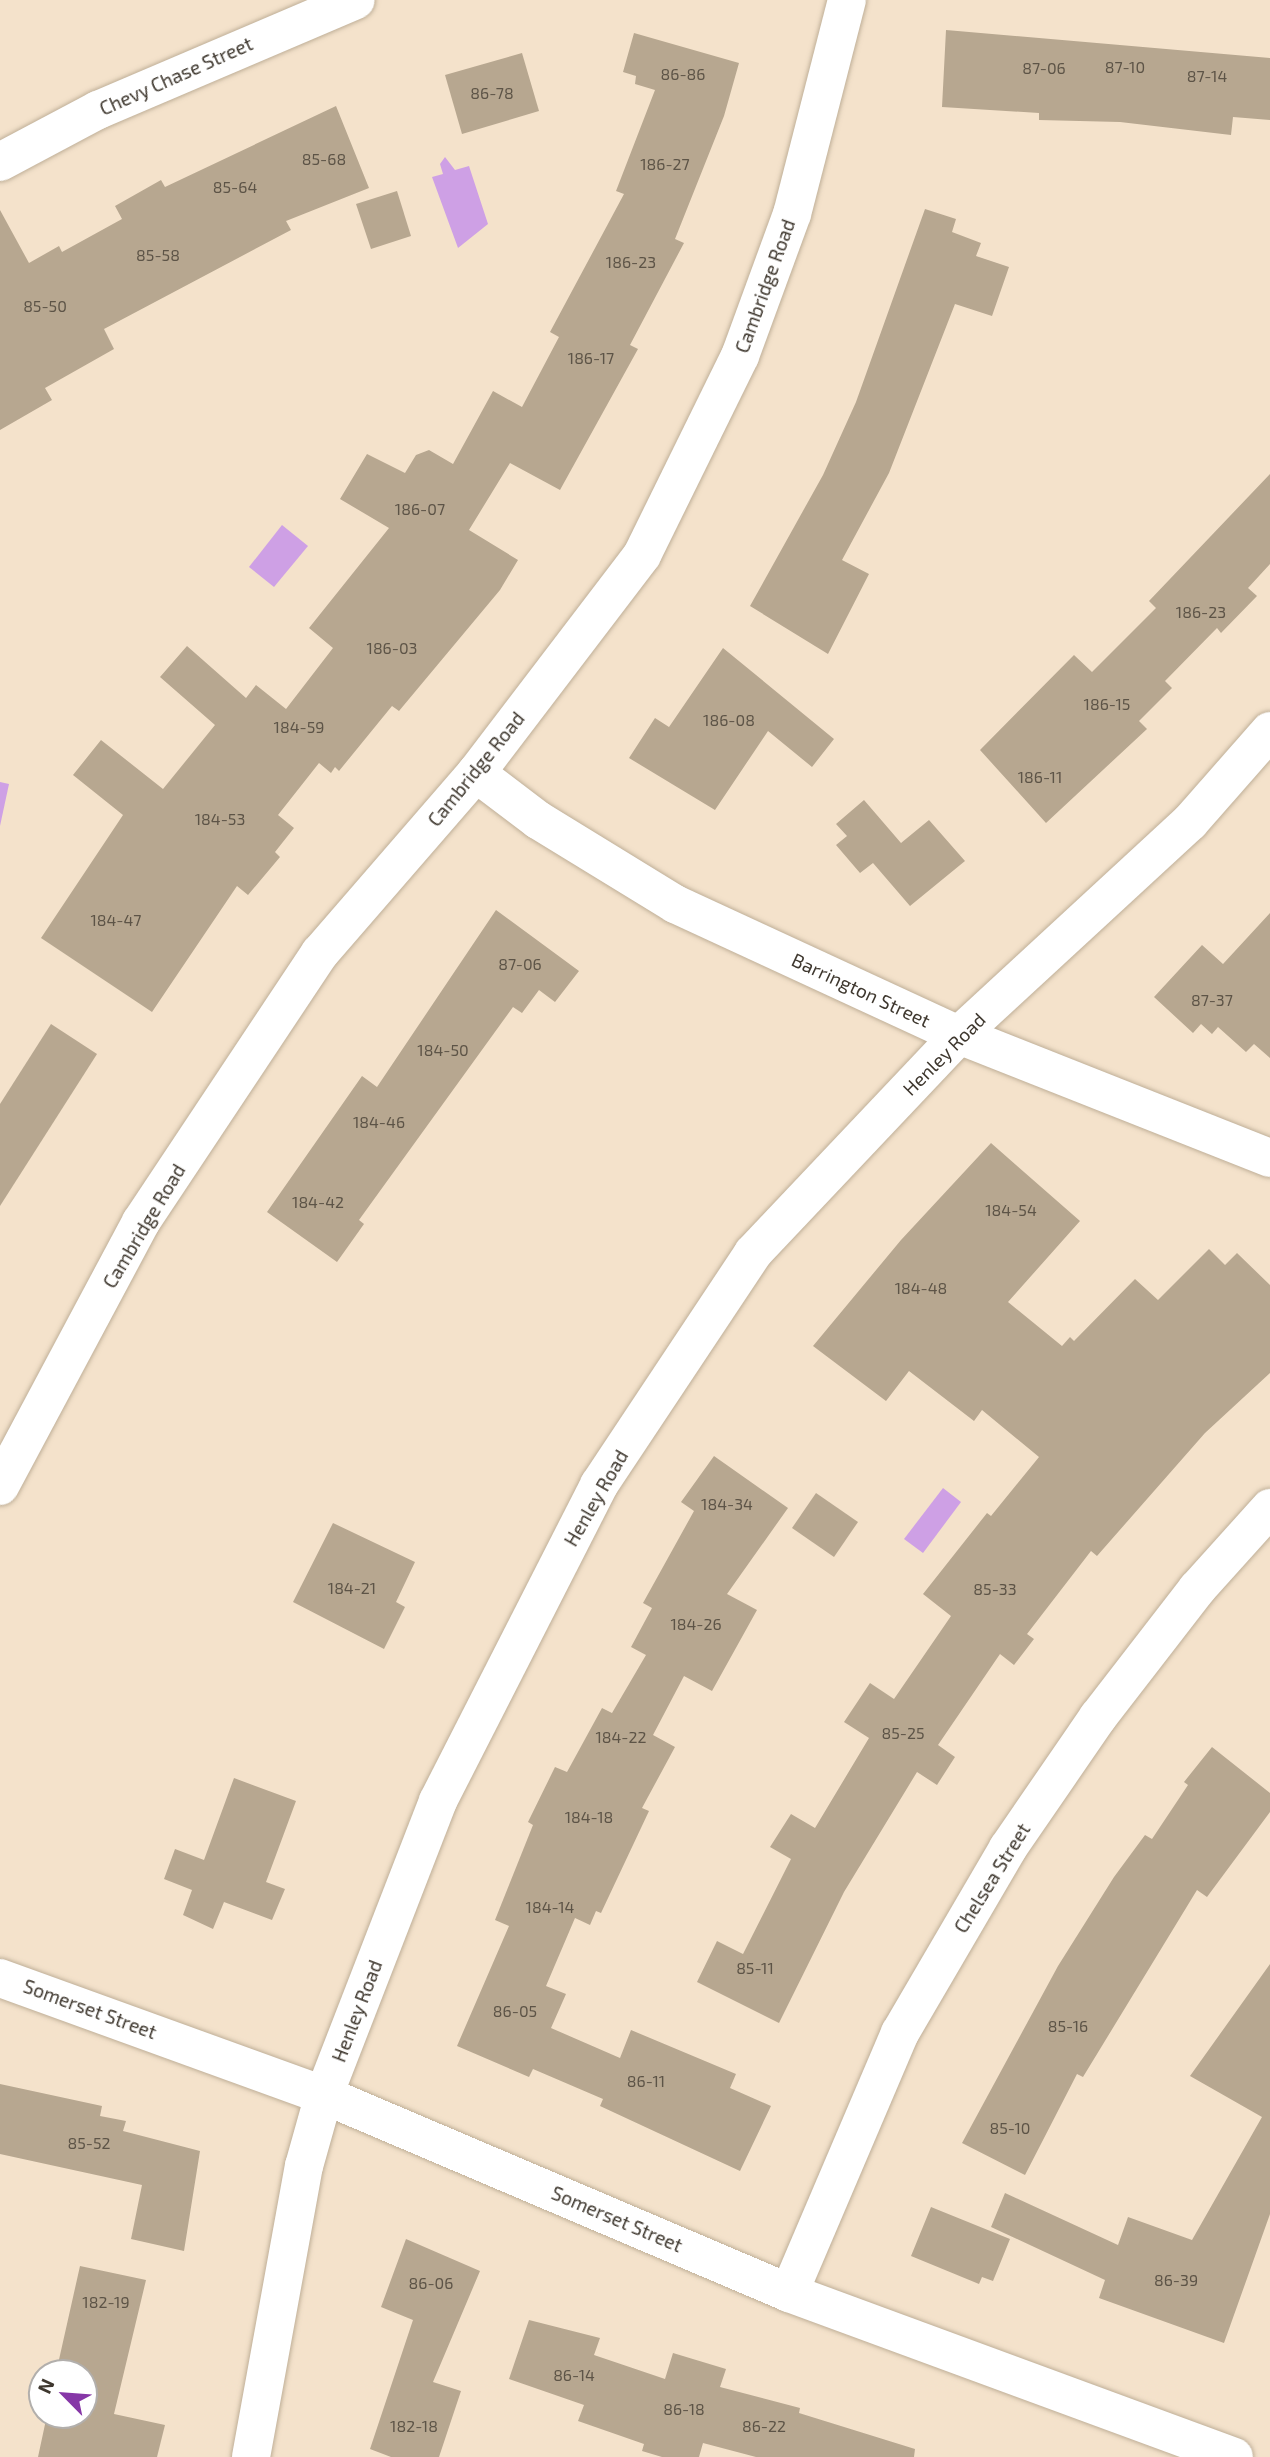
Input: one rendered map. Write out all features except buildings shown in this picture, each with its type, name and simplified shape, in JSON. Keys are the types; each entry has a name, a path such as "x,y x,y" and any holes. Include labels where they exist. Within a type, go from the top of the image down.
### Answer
{"street":[{"name":"Chevy Chase Street","path":"0,162 98,110 356,0"},
{"name":"Cambridge Road","path":"0,1486 142,1222 320,953 476,773 642,555 740,356 792,214 847,0"},
{"name":"Henley Road","path":"251,2457 304,2166 324,2095 438,1801 599,1485 753,1253 959,1035 1190,822 1270,730"},
{"name":"Barrington Street","path":"476,773 538,820 675,904 959,1035 1270,1158"},
{"name":"Chelsea Street","path":"789,2293 900,2032 1008,1848 1098,1717 1197,1589 1270,1508"},
{"name":"Somerset Street","path":"0,1978 324,2095 789,2293 1234,2457"}],"shaded area":[{"path":"445,157 455,170 469,166 488,224 458,248 432,177 443,174 440,164"},
{"path":"282,525 308,546 274,587 249,567"},
{"path":"0,782 9,784 0,826"},
{"path":"943,1488 961,1502 923,1553 904,1539"}]}
